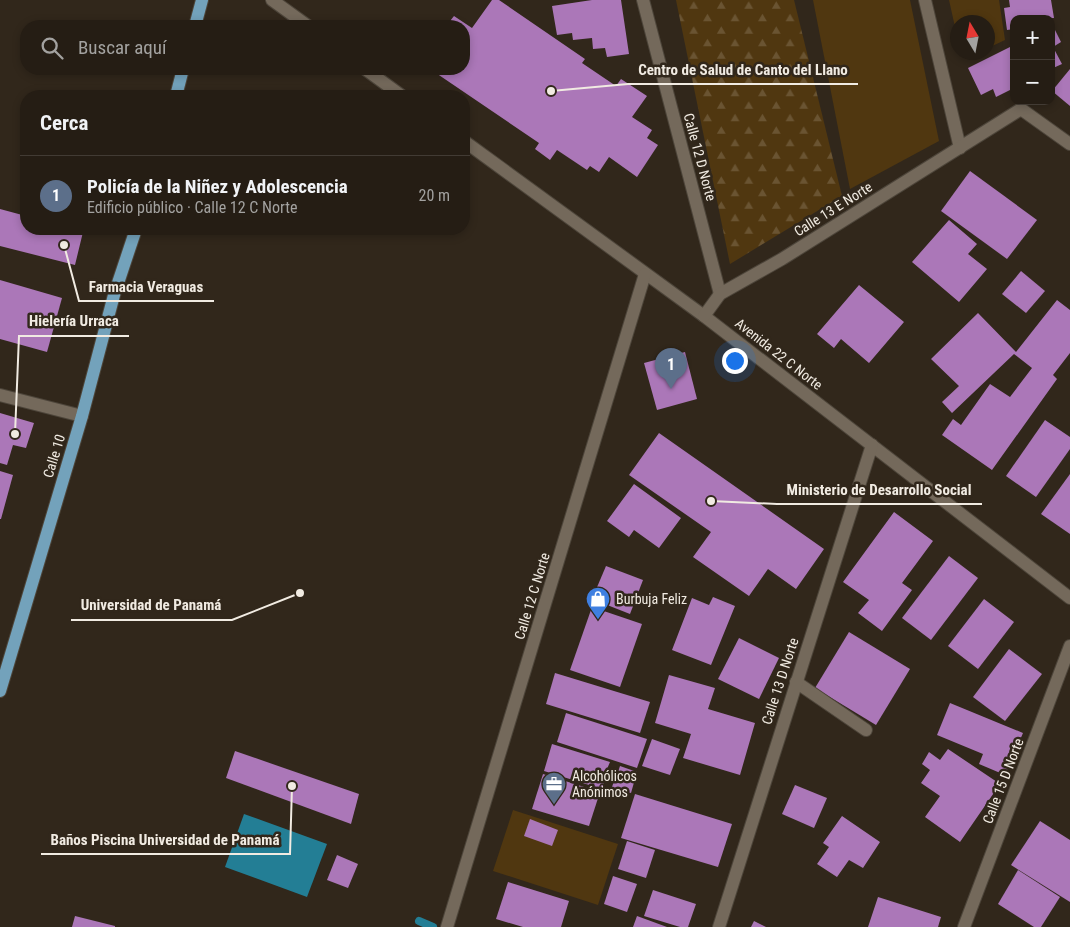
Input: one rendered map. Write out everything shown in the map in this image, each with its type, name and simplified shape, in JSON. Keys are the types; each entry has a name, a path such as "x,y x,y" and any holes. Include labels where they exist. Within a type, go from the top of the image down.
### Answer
{"main road":[{"path":"197,20 202,0"},
{"path":"178,90 181,75"},
{"name":"Calle 10","path":"0,691 82,416 114,295 134,235"}],"street":[{"path":"272,0 300,20"},
{"name":"Calle 12 D Norte","path":"643,0 720,294"},
{"path":"925,0 960,148"},
{"path":"373,75 394,90"},
{"name":"Calle 13 E Norte","path":"720,294 782,259 1021,110 1070,144"},
{"name":"Avenida 22 C Norte","path":"470,146 704,316 1070,598"},
{"name":"Calle 12 C Norte","path":"449,922 645,274"},
{"path":"704,316 720,294"},
{"path":"0,394 82,416"},
{"name":"Calle 13 D Norte","path":"718,927 872,445"},
{"name":"Calle 15 D Norte","path":"964,927 1070,646"},
{"path":"796,682 866,730"}],"green space":[{"path":"676,0 794,0 842,196 730,264"},
{"path":"813,0 910,0 939,141 850,189"},
{"path":"949,0 999,0 1005,40 995,45 995,15 952,15"},
{"path":"513,810 618,844 598,905 493,871"}],"water":[{"path":"244,814 327,844 307,897 225,867"}],"building":[{"path":"492,0 499,0 585,59 582,63 616,86 621,79 647,96 632,117 652,130 647,138 658,145 637,177 609,157 599,172 590,166 587,170 557,150 550,160 535,149 539,143 470,96 470,90 461,90 439,75 470,75 470,27 472,28"},
{"path":"592,0 621,0 629,54 607,57 605,48 593,49 592,38 573,40 572,33 557,35 552,6"},
{"path":"1009,0 1051,0 1054,15 1010,15 1010,30 1007,30 1004,8 1010,7"},
{"path":"454,16 460,20 451,20"},
{"path":"1055,30 1061,42 1055,46"},
{"path":"1010,47 1010,90 996,97 993,89 981,95 968,68 984,60 995,60 995,54"},
{"path":"1055,51 1062,64 1055,67"},
{"path":"1070,69 1070,106 1055,94 1055,87"},
{"path":"970,171 1037,220 1007,259 941,211"},
{"path":"0,209 20,214 20,235 82,235 75,265 0,246"},
{"path":"949,220 977,244 968,254 987,269 959,302 912,262"},
{"path":"1021,271 1045,291 1026,313 1002,294"},
{"path":"0,280 62,298 47,352 0,339"},
{"path":"859,285 904,322 869,363 841,339 834,348 817,334"},
{"path":"1057,300 1070,310 1070,353 1053,375 1057,379 992,470 942,435 953,419 961,425 990,384 1010,397 1032,368 1014,354 952,413 942,402 959,386 931,359 978,313 1016,352"},
{"path":"685,352 697,399 657,410 644,363"},
{"path":"0,413 34,423 26,448 13,445 7,465 0,463"},
{"path":"1045,420 1070,437 1070,449 1036,497 1006,476"},
{"path":"659,433 824,549 796,589 768,569 749,596 693,557 711,532 629,475"},
{"path":"0,471 13,475 1,519 0,519"},
{"path":"1070,474 1070,534 1041,514"},
{"path":"634,484 681,518 659,548 634,530 629,537 607,521"},
{"path":"894,512 933,541 902,583 912,590 882,631 858,613 869,600 843,582"},
{"path":"949,556 978,578 931,640 902,618"},
{"path":"606,566 643,580 630,614 592,599"},
{"path":"713,597 735,606 711,665 672,650 692,598 709,605"},
{"path":"984,599 1014,622 978,669 948,646"},
{"path":"592,607 642,624 620,687 570,670"},
{"path":"849,632 910,669 876,725 815,688"},
{"path":"739,638 779,658 759,699 718,679"},
{"path":"1009,649 1042,674 1005,721 973,697"},
{"path":"555,673 650,702 640,733 546,704"},
{"path":"669,675 715,688 708,709 755,723 740,775 683,758 691,734 655,723"},
{"path":"950,703 1023,733 1005,775 979,764 983,754 937,735"},
{"path":"566,713 647,739 637,768 557,742"},
{"path":"652,739 680,749 670,775 642,766"},
{"path":"552,744 610,762 607,769 618,772 620,766 637,772 631,793 612,787 614,781 605,778 602,789 544,771"},
{"path":"948,749 1000,784 960,842 925,817 940,796 921,783 930,770 922,764 929,752 940,760"},
{"path":"235,751 359,794 351,824 226,778"},
{"path":"543,774 600,792 589,826 532,809"},
{"path":"795,785 827,798 814,828 782,814"},
{"path":"635,794 732,824 718,867 621,838"},
{"path":"842,816 880,842 863,868 849,860 837,877 817,864 829,847 823,843"},
{"path":"530,819 558,830 552,846 524,836"},
{"path":"1040,821 1070,840 1070,902 1011,865"},
{"path":"627,841 655,850 646,878 618,869"},
{"path":"337,855 358,864 348,888 327,880"},
{"path":"1018,870 1060,897 1041,927 1034,927 998,904"},
{"path":"613,876 637,884 627,912 604,904"},
{"path":"508,882 569,901 561,927 523,927 496,919"},
{"path":"653,890 696,904 688,927 680,927 644,916"},
{"path":"878,897 941,917 938,927 868,927"},
{"path":"75,916 115,926 115,927 72,927"},
{"path":"637,916 667,927 633,927"},
{"path":"754,921 766,927 751,927"}],"waterway":[{"path":"419,921 433,927"}],"place":[{"name":"Centro de Salud de Canto del Llano","path":"551,91"},
{"name":"Farmacia Veraguas","path":"64,245"},
{"name":"Policía de la Niñez y Adolescencia","path":"671,389"},
{"name":"Hielería Urraca","path":"15,434"},
{"name":"Ministerio de Desarrollo Social","path":"711,501"},
{"name":"Universidad de Panamá","path":"300,593"},
{"name":"Burbuja Feliz","path":"598,620"},
{"name":"Baños Piscina Universidad de Panamá","path":"292,786"},
{"name":"Alcohólicos Anónimos","path":"554,805"}]}
